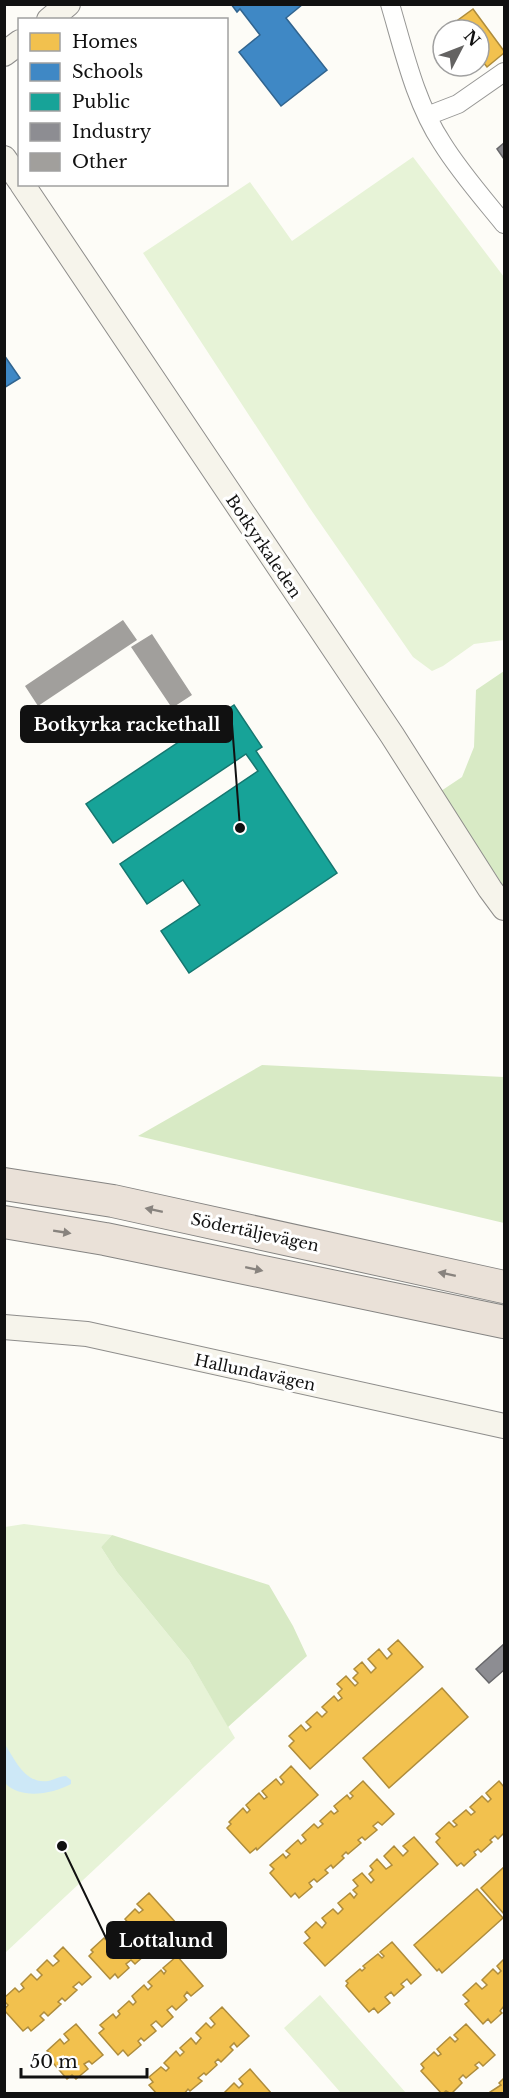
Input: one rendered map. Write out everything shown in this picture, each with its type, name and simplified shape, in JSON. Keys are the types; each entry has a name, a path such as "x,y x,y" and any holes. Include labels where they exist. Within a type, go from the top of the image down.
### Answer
{"highway":[{"name":"Södertäljevägen","path":"4,1184 113,1201 504,1287"},
{"path":"4,1222 105,1239 504,1322"}],"main road":[{"path":"51,18 68,4"},
{"path":"4,54 18,44"},
{"name":"Botkyrkaleden","path":"4,158 18,179"},
{"name":"Botkyrkaleden","path":"23,186 392,735 504,908"},
{"name":"Hallundavägen","path":"4,1327 87,1334 504,1426"}],"street":[{"path":"390,4 413,80 427,116 442,143 504,224"},
{"path":"427,116 458,104 504,72"}],"green space":[{"path":"413,157 504,277 504,640 474,644 432,671 413,657 309,507 143,253 250,182 292,241"},
{"path":"504,671 504,887 441,791 462,777 474,747 476,690"},
{"path":"262,1065 504,1077 504,1223 138,1136"},
{"path":"24,1524 112,1535 101,1547 117,1572 189,1660 235,1738 5,1953 5,1527"},
{"path":"112,1535 269,1585 293,1626 307,1656 228,1727 189,1660 117,1572 101,1547"},
{"path":"320,1995 406,2093 341,2093 284,2028"}],"water":[{"path":"4,1743 26,1775 40,1781 66,1776 71,1780 71,1784 37,1794 19,1792 12,1788 5,1783"}],"building: Homes":[{"path":"473,9 480,18 461,18"},
{"path":"491,33 504,51 491,64"},
{"path":"398,1640 423,1667 310,1769 289,1746 294,1741 289,1736 301,1725 306,1731 311,1727 306,1722 317,1712 322,1717 327,1712 322,1707 334,1696 338,1701 342,1698 338,1693 342,1689 337,1684 346,1676 355,1686 358,1683 353,1678 358,1673 354,1669 362,1662 371,1673 376,1668 368,1659 379,1649 387,1659 392,1654 388,1649"},
{"path":"442,1688 468,1717 389,1788 363,1758"},
{"path":"291,1766 318,1795 257,1850 256,1848 250,1853 227,1828 231,1824 229,1822 243,1808 247,1813 250,1810 246,1805 259,1793 264,1799 267,1797 262,1791 276,1779 281,1785 284,1782 280,1777"},
{"path":"363,1781 394,1814 382,1825 378,1822 373,1826 377,1830 365,1840 362,1837 358,1840 361,1843 348,1854 346,1852 342,1856 344,1858 333,1868 331,1865 325,1870 328,1873 317,1882 314,1879 309,1883 312,1887 299,1898 295,1893 291,1897 270,1873 274,1869 270,1865 283,1854 286,1858 290,1854 286,1851 298,1840 301,1844 306,1840 302,1835 314,1824 318,1828 323,1824 320,1821 331,1811 334,1814 338,1811 334,1806 347,1795 350,1799 353,1796 350,1793"},
{"path":"499,1781 504,1787 504,1833 498,1839 495,1836 490,1840 492,1842 481,1852 478,1849 474,1852 476,1855 464,1866 461,1863 457,1866 436,1842 440,1838 436,1834 449,1822 454,1827 457,1825 453,1821 466,1810 471,1815 475,1812 470,1807 482,1796 488,1802 491,1799 486,1793"},
{"path":"414,1837 438,1864 325,1966 304,1943 310,1938 305,1932 316,1922 322,1928 326,1923 322,1918 333,1909 338,1914 343,1909 338,1903 350,1893 354,1898 357,1894 353,1890 358,1886 353,1880 362,1873 371,1883 374,1880 369,1874 373,1870 370,1866 377,1859 386,1869 392,1865 384,1856 394,1846 403,1856 408,1851 403,1846"},
{"path":"504,1867 504,1914 481,1888"},
{"path":"477,1889 503,1918 442,1973 439,1969 437,1971 414,1945"},
{"path":"149,1893 177,1924 166,1934 162,1930 158,1934 161,1937 142,1950 146,1954 135,1964 131,1960 126,1964 129,1968 118,1978 115,1974 110,1979 89,1956 93,1952 91,1950 104,1938 109,1943 112,1940 107,1935 119,1924 123,1929 129,1924 125,1919 135,1909 139,1913 143,1910 137,1904"},
{"path":"392,1942 421,1975 411,1984 407,1979 401,1984 404,1987 394,1996 391,1992 385,1997 390,2003 378,2013 374,2008 369,2012 346,1986 348,1983 346,1981 360,1969 362,1971 365,1968 363,1966 378,1954 382,1958 384,1956 380,1952"},
{"path":"63,1947 91,1977 82,1985 79,1982 73,1987 77,1990 65,2001 62,1998 58,2002 61,2004 48,2016 44,2012 40,2016 44,2020 31,2031 28,2027 23,2031 4,2010 8,2005 4,1998 15,1988 19,1992 24,1988 21,1984 31,1974 37,1980 42,1975 37,1970 47,1960 53,1966 59,1961 54,1956"},
{"path":"177,1956 203,1986 191,1996 187,1992 184,1996 187,2000 176,2010 172,2006 167,2010 173,2017 162,2027 156,2021 151,2025 156,2031 144,2041 141,2038 138,2041 141,2045 128,2056 123,2050 118,2055 99,2033 104,2029 100,2025 113,2014 116,2018 120,2014 118,2011 129,2001 133,2005 136,2002 132,1996 144,1985 148,1990 152,1986 148,1982 161,1970 164,1974 166,1971 163,1968"},
{"path":"504,1959 504,2006 500,2011 502,2013 491,2023 488,2019 483,2024 465,2004 469,2001 463,1995 476,1983 482,1989 487,1985 482,1980 493,1969 498,1974 501,1971 497,1966"},
{"path":"222,2007 249,2036 237,2047 234,2043 230,2047 233,2050 221,2062 218,2059 215,2062 217,2065 206,2075 204,2073 198,2078 202,2081 190,2091 188,2089 184,2094 157,2094 149,2085 153,2082 149,2077 161,2067 166,2071 169,2068 164,2063 176,2051 180,2056 184,2052 180,2048 191,2038 196,2044 201,2038 196,2033 206,2023 211,2028 215,2024 210,2018"},
{"path":"76,2024 103,2055 92,2064 89,2061 84,2064 88,2069 76,2079 72,2075 67,2079 47,2056 50,2053 47,2051 60,2039 64,2044 69,2040 64,2034"},
{"path":"466,2024 495,2055 483,2066 479,2062 475,2065 478,2068 466,2078 463,2075 459,2079 462,2083 451,2094 446,2091 442,2094 421,2071 424,2068 421,2064 434,2052 438,2056 441,2054 437,2049 450,2037 455,2042 458,2039 454,2035"},
{"path":"250,2069 272,2094 223,2094 234,2083 239,2088 243,2084 239,2079"},
{"path":"504,2078 504,2094 487,2094 501,2085 499,2083"}],"building: Schools":[{"path":"231,4 303,4 286,18 327,70 281,106 239,52 260,35 240,9 237,12"},
{"path":"4,355 20,378 4,388"}],"building: Public":[{"path":"234,705 262,747 256,751 337,873 189,973 161,931 200,905 183,880 147,904 120,864 258,771 246,754 113,843 86,804"}],"building: Industry":[{"path":"504,143 504,159 497,149"},
{"path":"504,1644 504,1670 489,1683 476,1669"}],"building: Other":[{"path":"123,620 137,640 38,706 25,686"},
{"path":"152,634 192,695 172,708 131,647"}],"place":[{"name":"Botkyrka rackethall","path":"240,828"},
{"name":"Lottalund","path":"62,1846"}]}
